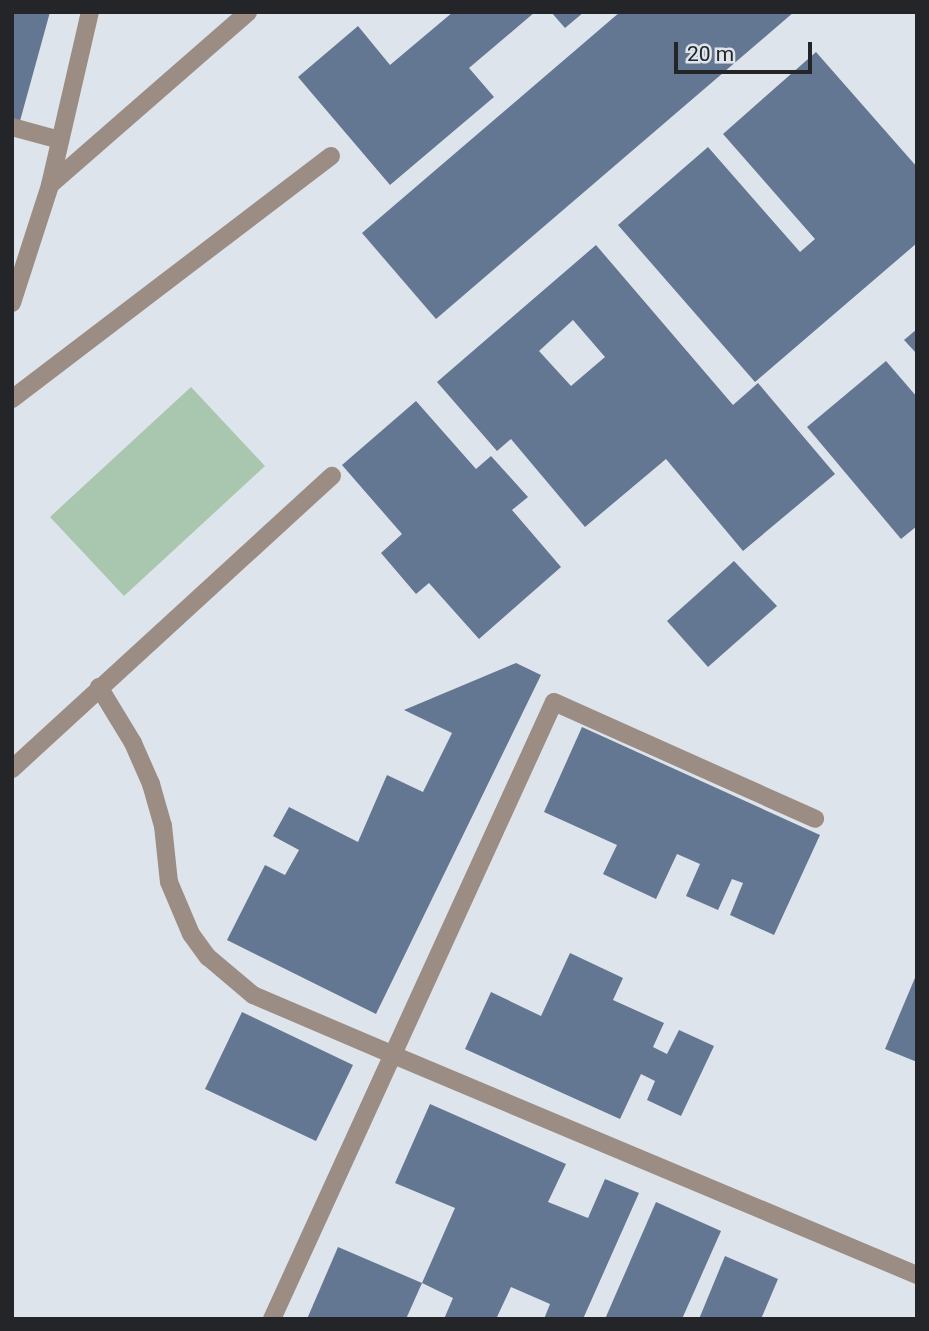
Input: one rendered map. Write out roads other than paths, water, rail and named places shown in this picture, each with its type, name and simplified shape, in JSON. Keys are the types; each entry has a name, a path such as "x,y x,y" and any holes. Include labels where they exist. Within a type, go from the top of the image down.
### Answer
{"street":[{"path":"12,303 50,185 90,12"},
{"path":"50,185 248,12"},
{"path":"12,127 60,140"},
{"path":"12,398 331,156"},
{"path":"12,769 332,476"},
{"path":"99,687 133,743 151,784 163,826 169,882 191,934 208,957 253,995 917,1275"},
{"path":"272,1319 554,702 815,820"}]}
